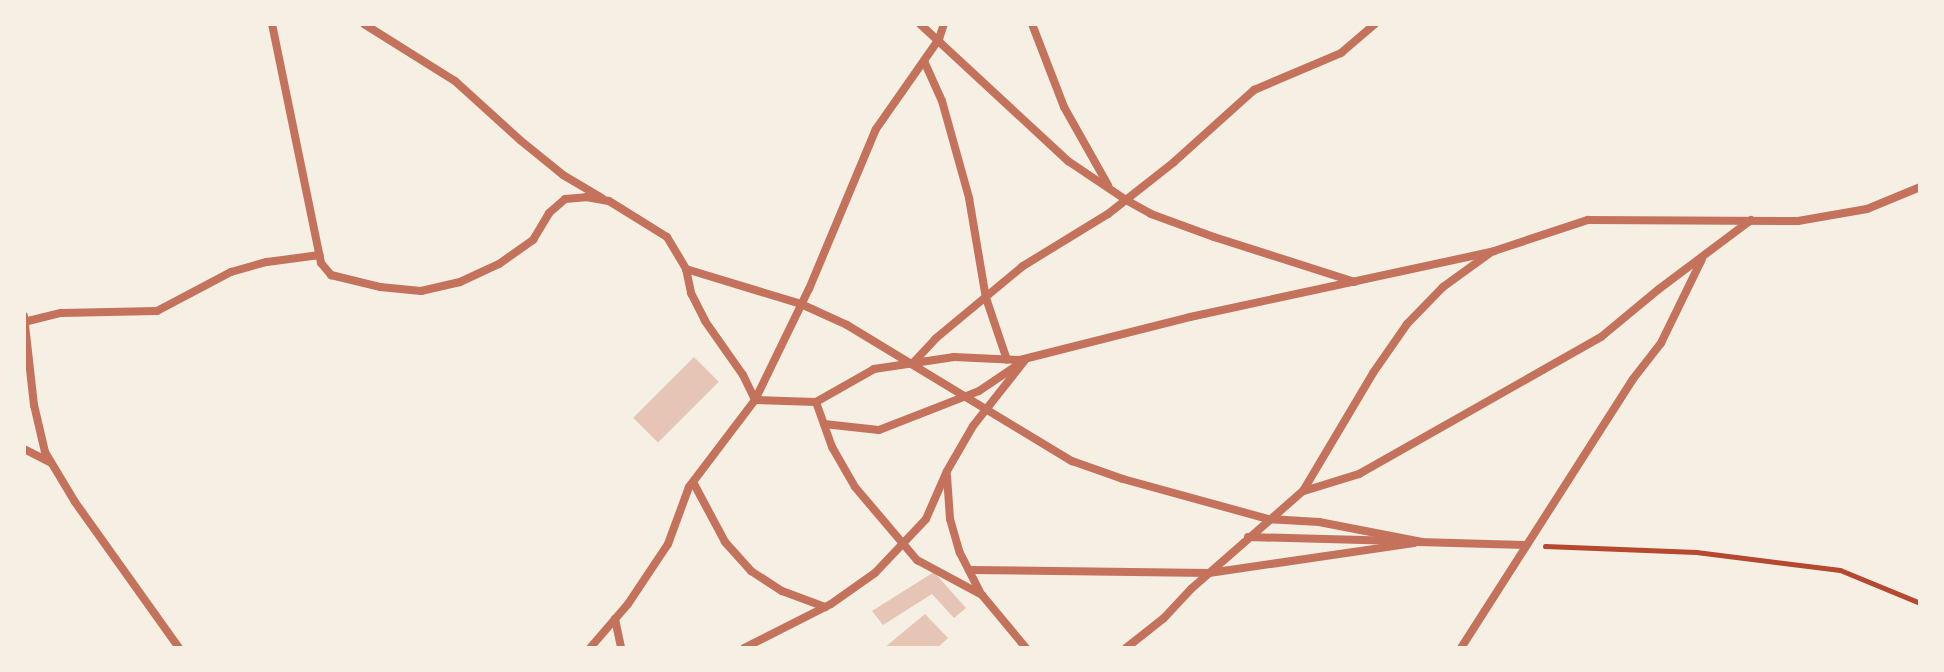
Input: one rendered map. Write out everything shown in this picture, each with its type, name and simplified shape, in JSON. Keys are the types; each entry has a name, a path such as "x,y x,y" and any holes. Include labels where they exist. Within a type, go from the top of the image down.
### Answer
{"street":[{"path":"272,24 321,263 331,275 380,287 421,291 460,282 499,264 533,240 549,213 565,199 605,200"},
{"path":"364,24 455,81 563,175 667,237 686,269 691,293 705,321 743,375 755,400"},
{"path":"920,24 1068,161 1126,200 1151,214 1214,237 1356,283"},
{"path":"590,648 615,619 668,544 693,482 755,400 801,304 876,129 939,39 944,24"},
{"path":"1032,24 1064,107 1112,191"},
{"path":"913,363 935,339 1023,266 1126,200 1254,90 1341,53 1375,24"},
{"path":"924,61 942,101 969,198 986,298 1007,360"},
{"path":"755,400 816,402 874,369 954,357 1026,358 1190,317 1494,251 1588,220 1798,221 1867,209 1920,187"},
{"path":"1303,491 1359,474 1601,337 1751,220"},
{"path":"1126,648 1164,618 1248,537 1303,491 1373,373 1407,324 1443,287 1494,251"},
{"path":"179,648 45,452 34,405 24,320 103,309 157,311 231,272 267,262 320,255"},
{"path":"1461,648 1633,379 1661,343 1702,259"},
{"path":"686,269 801,304 913,363 984,411 1072,461 1268,519 1319,522 1422,542"},
{"path":"824,424 879,430 979,391 1026,358"},
{"path":"744,648 825,607 875,573 926,519 947,471 984,411 1026,358"},
{"path":"816,402 832,447 855,487 917,560 982,595"},
{"path":"24,449 51,462"},
{"path":"947,471 950,519 969,570 982,595 1026,648"},
{"path":"693,482 725,542 751,571 782,591 825,607"},
{"path":"1248,537 1525,545"},
{"path":"969,570 1209,573 1422,542"},
{"path":"615,619 621,648"}],"path":[{"path":"1525,545 1696,552 1840,570 1920,603"}],"building":[{"path":"694,357 719,382 658,443 633,418"},
{"path":"934,572 966,608 954,618 932,594 883,625 872,611"},
{"path":"925,614 948,638 937,648 884,648"}]}
